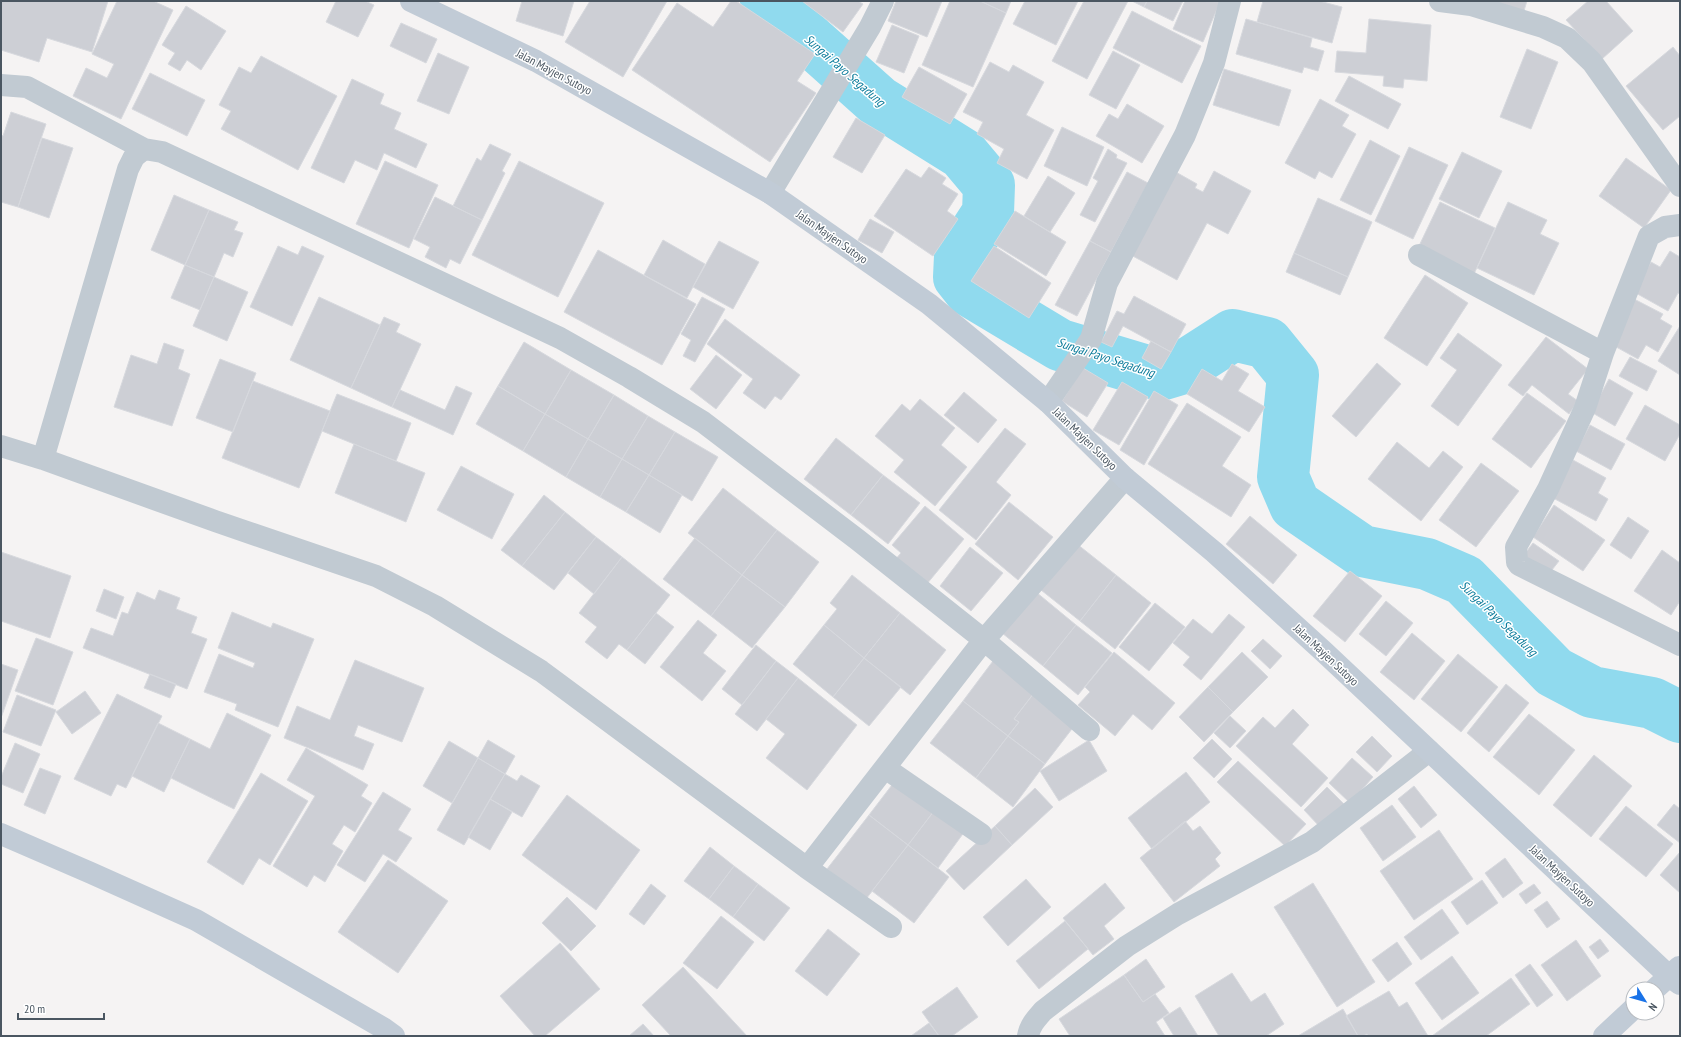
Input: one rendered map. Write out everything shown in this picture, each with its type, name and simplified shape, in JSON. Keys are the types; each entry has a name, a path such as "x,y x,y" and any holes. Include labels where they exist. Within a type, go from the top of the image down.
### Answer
{"street":[{"name":"Jalan Mayjen Sutoyo","path":"411,1 536,61 770,193 928,304 1048,402 1125,478 1225,563 1324,651 1671,979"},
{"path":"770,193 817,112 870,27 883,1"},
{"path":"1048,402 1078,361 1091,339 1108,283 1186,135 1214,63 1230,1"},
{"path":"1440,1 1471,5 1543,27 1567,38 1592,62 1680,186"},
{"path":"1,85 27,86 144,149 162,152 560,338 629,377 703,422 858,540 984,640 1088,730"},
{"path":"43,459 128,169 134,157 144,149"},
{"path":"1680,225 1665,227 1649,236 1604,353 1585,408 1548,489 1516,547 1517,562 1519,565 1536,575 1680,645"},
{"path":"1419,255 1604,353"},
{"path":"1,446 43,459 215,521 376,576 435,606 541,671 807,868 892,927"},
{"path":"807,868 984,640 1125,478"},
{"path":"1028,1036 1029,1028 1034,1020 1043,1011 1127,946 1178,914 1312,842 1429,751"},
{"path":"885,768 981,834"},
{"path":"1,834 196,920 383,1028 394,1036"},
{"path":"1604,1036 1625,1016"}],"building":[{"path":"1,1 108,1 92,52 47,38 39,62 1,50"},
{"path":"117,1 153,1 173,10 121,119 73,96 86,68 107,78 114,64 92,54"},
{"path":"336,1 365,1 374,5 358,37 326,22"},
{"path":"522,1 574,1 563,36 516,21"},
{"path":"590,1 667,1 623,77 565,42"},
{"path":"731,1 736,1 815,54 797,81 816,93 770,162 632,70 677,3 713,27"},
{"path":"802,1 858,1 863,4 843,32"},
{"path":"896,1 942,1 927,37 888,21"},
{"path":"950,1 980,1 1006,13 973,87 922,65"},
{"path":"980,1 1011,1 1006,13"},
{"path":"1025,1 1078,1 1056,45 1013,24"},
{"path":"1084,1 1128,1 1087,79 1052,61"},
{"path":"1132,1 1147,1 1144,7"},
{"path":"1147,1 1183,1 1173,21 1144,7"},
{"path":"1185,1 1220,2 1203,42 1173,29"},
{"path":"1263,1 1319,1 1342,7 1332,43 1257,22"},
{"path":"1468,1 1527,1 1522,17"},
{"path":"1588,1 1606,1 1633,31 1602,59 1566,20"},
{"path":"186,6 226,31 201,70 187,60 180,71 168,64 175,53 162,45"},
{"path":"1132,11 1201,46 1182,83 1113,48"},
{"path":"1246,19 1312,38 1310,47 1324,51 1318,71 1304,67 1302,73 1236,54"},
{"path":"1369,19 1431,25 1427,81 1404,79 1403,88 1383,86 1384,76 1335,72 1337,51 1366,53"},
{"path":"401,23 437,39 426,63 390,46"},
{"path":"892,25 919,36 904,73 876,62"},
{"path":"1673,47 1680,56 1680,116 1663,130 1626,86"},
{"path":"1527,49 1558,62 1531,129 1500,117"},
{"path":"1113,51 1140,65 1116,109 1089,95"},
{"path":"438,53 469,67 449,114 417,101"},
{"path":"261,56 337,96 298,170 221,129 231,111 219,105 239,67 251,73"},
{"path":"990,62 1009,72 1013,65 1044,82 1026,115 1054,130 1027,179 997,163 1004,149 977,134 983,122 963,112"},
{"path":"919,67 967,94 950,124 902,97"},
{"path":"1224,69 1291,90 1279,126 1213,105"},
{"path":"150,73 205,100 187,136 132,109"},
{"path":"1349,76 1401,104 1388,129 1335,101"},
{"path":"352,79 384,94 380,104 401,113 394,129 427,144 416,168 384,153 377,170 355,160 344,183 311,168"},
{"path":"1320,99 1349,115 1342,126 1356,134 1332,178 1319,171 1315,179 1285,163"},
{"path":"1127,104 1164,126 1142,163 1096,136 1109,114 1118,119"},
{"path":"11,112 46,124 18,207 1,202 1,135 3,136"},
{"path":"856,118 885,135 862,173 833,157"},
{"path":"1062,127 1104,147 1087,186 1044,166"},
{"path":"42,138 73,148 49,218 18,207"},
{"path":"1370,140 1400,156 1371,215 1340,200"},
{"path":"490,144 511,154 502,171 505,173 482,220 453,206 477,158 481,161"},
{"path":"1409,147 1448,165 1413,239 1375,221"},
{"path":"1108,149 1117,155 1116,158 1127,163 1095,222 1080,215 1098,181 1093,178"},
{"path":"1462,152 1502,171 1479,218 1439,199"},
{"path":"1626,158 1671,190 1644,228 1599,196"},
{"path":"385,161 438,185 409,248 356,224"},
{"path":"519,161 604,203 558,297 472,255"},
{"path":"929,167 946,178 942,184 958,194 947,211 958,219 933,256 874,216 906,169 921,178"},
{"path":"1174,171 1197,184 1195,188 1203,192 1214,171 1251,191 1228,234 1207,223 1177,280 1129,254"},
{"path":"1127,172 1148,183 1111,252 1090,241"},
{"path":"1048,176 1075,193 1050,232 1024,216"},
{"path":"174,195 209,210 185,265 151,250"},
{"path":"435,197 482,220 460,264 450,259 446,268 425,257 430,247 414,239"},
{"path":"1318,198 1372,222 1348,277 1294,253"},
{"path":"1440,202 1495,228 1474,274 1418,248"},
{"path":"1508,202 1547,220 1540,234 1559,243 1534,295 1477,268"},
{"path":"209,210 238,222 234,230 243,233 233,257 224,253 214,277 185,265"},
{"path":"1015,211 1066,242 1046,276 994,244"},
{"path":"870,219 894,232 882,253 858,240"},
{"path":"663,240 705,264 687,298 644,275"},
{"path":"719,241 759,262 733,309 693,287"},
{"path":"1090,241 1111,252 1077,316 1055,305"},
{"path":"278,246 298,255 302,246 324,256 292,326 250,307"},
{"path":"994,246 1051,283 1029,318 971,281"},
{"path":"598,250 696,304 662,365 564,312"},
{"path":"1670,251 1680,257 1680,294 1678,293 1668,311 1634,292 1651,262 1660,267"},
{"path":"1294,253 1348,277 1340,295 1286,272"},
{"path":"185,265 214,277 200,310 171,298"},
{"path":"1425,275 1468,303 1427,366 1384,338"},
{"path":"214,277 248,292 227,341 193,326"},
{"path":"1134,296 1186,324 1171,352 1123,326 1112,347 1101,342 1117,311 1124,314"},
{"path":"319,297 380,325 351,388 290,360"},
{"path":"702,297 725,309 695,362 683,356 691,340 681,334"},
{"path":"1634,299 1663,314 1660,319 1672,326 1658,352 1646,345 1638,359 1609,343"},
{"path":"384,317 400,324 396,332 421,344 392,407 351,388"},
{"path":"725,319 800,375 781,400 775,396 765,409 743,393 753,379 707,344"},
{"path":"1680,326 1680,375 1658,361"},
{"path":"1458,333 1502,365 1458,426 1431,406 1457,370 1440,358"},
{"path":"1546,337 1588,369 1568,394 1578,401 1569,414 1532,385 1523,396 1508,385"},
{"path":"1151,341 1171,352 1161,369 1142,358"},
{"path":"524,342 571,370 545,414 498,386"},
{"path":"164,343 184,350 178,369 190,374 172,426 114,407 131,355 157,364"},
{"path":"716,355 742,375 716,409 690,389"},
{"path":"1630,357 1657,371 1647,391 1619,376"},
{"path":"220,359 256,373 233,432 196,418"},
{"path":"1377,363 1401,384 1356,437 1332,416"},
{"path":"1232,364 1249,374 1238,391 1265,407 1249,432 1187,394 1202,369 1222,381"},
{"path":"1083,368 1108,383 1087,417 1062,401"},
{"path":"571,370 614,395 588,439 545,414"},
{"path":"1609,379 1633,393 1615,426 1591,412"},
{"path":"253,381 330,411 299,488 222,458"},
{"path":"1122,382 1148,397 1119,445 1093,430"},
{"path":"456,386 472,393 453,435 392,407 400,390 445,410"},
{"path":"498,386 545,414 523,451 476,424"},
{"path":"1154,391 1178,405 1144,465 1120,450"},
{"path":"964,392 997,420 978,443 944,415"},
{"path":"1527,393 1566,421 1531,468 1492,439"},
{"path":"337,394 411,423 396,461 322,431"},
{"path":"614,395 648,416 622,459 588,439"},
{"path":"920,399 955,428 941,445 967,467 935,506 894,472 904,460 875,436 902,404 910,411"},
{"path":"1187,403 1241,437 1222,466 1251,485 1231,517 1148,464"},
{"path":"1645,405 1680,425 1680,434 1665,461 1626,439"},
{"path":"545,414 588,439 566,477 523,451"},
{"path":"648,416 675,432 649,475 622,459"},
{"path":"1590,425 1625,444 1611,470 1576,451"},
{"path":"1005,428 1026,444 996,482 1011,495 976,540 939,510"},
{"path":"675,432 718,457 692,501 649,475"},
{"path":"836,438 883,475 851,515 804,479"},
{"path":"588,439 622,459 600,497 566,477"},
{"path":"1397,442 1429,468 1443,451 1463,467 1421,521 1368,479"},
{"path":"354,444 425,473 406,522 335,493"},
{"path":"622,459 649,475 626,512 600,497"},
{"path":"1573,460 1606,478 1598,493 1608,499 1596,521 1553,498"},
{"path":"1481,463 1519,491 1476,547 1439,520"},
{"path":"461,466 514,494 492,539 437,510"},
{"path":"649,475 682,495 660,533 626,512"},
{"path":"883,475 920,503 888,544 851,515"},
{"path":"723,488 777,530 742,575 688,533"},
{"path":"544,495 565,512 522,566 501,550"},
{"path":"1009,502 1053,537 1018,580 975,544"},
{"path":"1554,505 1605,540 1583,571 1533,537"},
{"path":"925,506 964,539 926,585 894,561 901,553 892,545"},
{"path":"565,512 596,537 554,590 522,566"},
{"path":"1250,516 1297,555 1273,584 1226,544"},
{"path":"1628,517 1649,531 1631,559 1610,545"},
{"path":"777,530 819,562 785,607 742,575"},
{"path":"596,537 622,557 594,594 568,573"},
{"path":"695,538 742,575 711,616 663,579"},
{"path":"1533,543 1559,561 1548,575 1523,556"},
{"path":"1077,544 1116,575 1080,621 1041,590"},
{"path":"970,547 1003,573 971,611 940,586"},
{"path":"1662,550 1680,563 1680,601 1671,615 1634,591"},
{"path":"1,552 71,576 50,638 1,621"},
{"path":"622,557 670,595 627,650 619,644 607,659 585,642 597,627 579,613"},
{"path":"1350,571 1382,596 1345,642 1313,616"},
{"path":"742,575 785,607 752,648 711,616"},
{"path":"852,575 900,613 864,658 824,625 837,609 830,603"},
{"path":"1116,575 1151,603 1115,649 1080,621"},
{"path":"104,589 124,597 116,619 96,611"},
{"path":"159,590 180,598 176,609 197,617 191,633 207,639 187,689 83,648 91,628 113,636 122,612 128,614 137,592 155,600"},
{"path":"1036,592 1076,625 1043,666 1002,633"},
{"path":"1386,601 1413,623 1386,656 1359,634"},
{"path":"1155,603 1185,627 1149,671 1119,647"},
{"path":"232,612 271,628 273,623 314,639 278,727 235,710 237,704 204,692 219,654 253,668 255,663 218,648"},
{"path":"656,613 674,627 645,664 627,650"},
{"path":"900,613 946,650 910,695 864,658"},
{"path":"1229,614 1245,627 1201,680 1183,665 1190,657 1173,643 1193,619 1212,634"},
{"path":"698,620 717,635 703,653 726,671 702,701 660,667"},
{"path":"824,625 864,658 833,697 793,664"},
{"path":"1076,625 1112,653 1078,695 1043,666"},
{"path":"1412,633 1445,661 1414,700 1380,672"},
{"path":"36,638 73,652 53,705 15,691"},
{"path":"1263,639 1282,656 1270,669 1251,651"},
{"path":"756,645 776,661 742,705 722,689"},
{"path":"1114,652 1175,703 1152,730 1133,714 1115,736 1078,705 1090,692 1085,687"},
{"path":"1242,652 1268,677 1233,712 1208,687"},
{"path":"1458,654 1498,687 1461,732 1421,699"},
{"path":"996,657 1037,689 1014,719 1019,722 1008,736 963,701"},
{"path":"864,658 901,687 869,726 833,697"},
{"path":"355,660 424,688 402,742 358,725 354,736 374,744 363,770 284,738 297,706 330,720"},
{"path":"776,661 798,678 757,731 735,714"},
{"path":"1,664 18,670 1,718"},
{"path":"150,674 176,684 170,698 144,688"},
{"path":"798,678 857,725 807,790 766,758 785,734 766,719"},
{"path":"1506,684 1529,703 1489,752 1467,733"},
{"path":"1208,687 1233,712 1204,742 1179,717"},
{"path":"85,691 101,713 72,734 56,712"},
{"path":"1034,693 1075,725 1045,764 1008,736 1019,722 1014,719"},
{"path":"117,694 162,716 126,788 117,784 111,796 74,779"},
{"path":"17,695 56,710 41,746 3,732"},
{"path":"963,701 1008,736 976,778 930,743"},
{"path":"1293,709 1309,725 1292,744 1328,778 1301,807 1236,746 1263,717 1275,728"},
{"path":"227,713 271,735 234,809 171,778 190,739 210,749"},
{"path":"1529,714 1575,750 1539,795 1493,757"},
{"path":"1230,716 1246,731 1230,748 1214,733"},
{"path":"158,723 190,739 164,792 132,776"},
{"path":"1008,736 1045,764 1013,807 976,778"},
{"path":"1372,736 1392,756 1377,772 1356,752"},
{"path":"1212,739 1232,759 1214,778 1193,758"},
{"path":"488,740 515,756 505,774 478,758"},
{"path":"1089,740 1107,771 1059,801 1040,771"},
{"path":"449,741 478,758 452,803 423,786"},
{"path":"15,743 40,754 23,793 1,784 1,777"},
{"path":"306,748 368,785 361,796 372,803 355,832 344,825 332,844 343,851 325,882 314,875 307,887 273,866 315,796 287,780"},
{"path":"1594,755 1632,786 1591,837 1553,805"},
{"path":"478,758 505,774 464,845 437,830"},
{"path":"1352,758 1373,777 1350,803 1329,783"},
{"path":"1238,761 1306,824 1285,846 1217,782"},
{"path":"40,768 61,776 45,814 24,805"},
{"path":"1186,772 1210,802 1152,849 1128,818"},
{"path":"261,773 308,801 270,865 259,858 243,885 207,862"},
{"path":"505,774 517,781 521,775 540,786 522,817 490,799"},
{"path":"895,781 937,807 908,845 869,815"},
{"path":"1414,786 1437,815 1421,828 1398,799"},
{"path":"1327,787 1344,804 1320,827 1304,810"},
{"path":"1035,788 1053,807 1012,845 995,826"},
{"path":"383,792 411,809 398,830 412,838 396,862 383,854 365,882 337,865"},
{"path":"567,795 640,850 596,910 522,855"},
{"path":"490,799 512,812 490,850 468,837"},
{"path":"1674,804 1680,809 1680,843 1657,825"},
{"path":"1392,805 1416,837 1383,861 1360,828"},
{"path":"1626,806 1673,844 1646,877 1599,839"},
{"path":"937,807 965,831 938,868 908,845"},
{"path":"869,815 908,845 866,899 827,869"},
{"path":"1185,821 1193,831 1200,826 1221,853 1215,859 1220,866 1174,902 1140,858"},
{"path":"995,826 1012,845 964,890 946,871"},
{"path":"1439,830 1473,879 1414,920 1380,871"},
{"path":"908,845 949,877 914,923 872,891"},
{"path":"710,847 734,866 709,899 684,881"},
{"path":"1680,852 1680,893 1660,875"},
{"path":"1505,858 1523,883 1503,898 1485,873"},
{"path":"388,860 448,901 398,973 338,932"},
{"path":"734,866 758,884 733,917 709,899"},
{"path":"1026,879 1051,907 1008,946 983,917"},
{"path":"1482,880 1498,903 1467,925 1451,902"},
{"path":"1105,883 1125,908 1104,926 1114,939 1093,955 1063,918"},
{"path":"1313,883 1375,982 1337,1007 1274,907"},
{"path":"651,884 666,896 644,925 629,914"},
{"path":"758,884 790,908 764,941 733,917"},
{"path":"1534,884 1541,893 1526,904 1519,894"},
{"path":"567,897 596,926 571,951 542,923"},
{"path":"1547,901 1560,919 1547,928 1534,910"},
{"path":"1442,909 1459,933 1421,960 1404,937"},
{"path":"721,916 754,942 717,989 683,963"},
{"path":"1065,921 1088,949 1039,989 1016,961"},
{"path":"828,929 860,954 827,996 795,971"},
{"path":"1600,939 1609,951 1598,959 1589,947"},
{"path":"1576,940 1601,976 1567,1001 1541,965"},
{"path":"1397,942 1412,964 1388,982 1372,960"},
{"path":"560,943 600,989 545,1036 535,1036 500,996"},
{"path":"1452,956 1479,993 1442,1020 1415,983"},
{"path":"1146,959 1165,987 1143,1002 1124,975"},
{"path":"1530,964 1553,995 1537,1007 1515,975"},
{"path":"683,967 747,1036 671,1036 642,1005"},
{"path":"1232,973 1251,1002 1265,993 1284,1024 1266,1036 1219,1036 1195,996"},
{"path":"1124,975 1143,1002 1155,994 1169,1013 1156,1022 1165,1036 1070,1036 1059,1019"},
{"path":"1511,978 1530,1004 1486,1036 1432,1036"},
{"path":"957,987 978,1017 952,1036 939,1036 922,1012"},
{"path":"1389,991 1399,1007 1407,1002 1428,1036 1369,1036 1367,1034 1358,1036 1346,1016"},
{"path":"1180,1007 1198,1036 1174,1036 1163,1018"},
{"path":"1343,1009 1358,1036 1298,1036"},
{"path":"929,1023 939,1036 911,1036"},
{"path":"643,1024 654,1036 629,1036"}],"waterway":[{"name":"Sungai Payo Segadung","path":"766,1 878,101 963,154 989,185 988,213 960,256 959,277 970,291 1060,345 1160,375 1180,369 1233,335 1267,343 1293,375 1283,477 1295,505 1362,551 1427,564 1464,580 1554,672 1592,692 1652,703 1680,717"}]}
